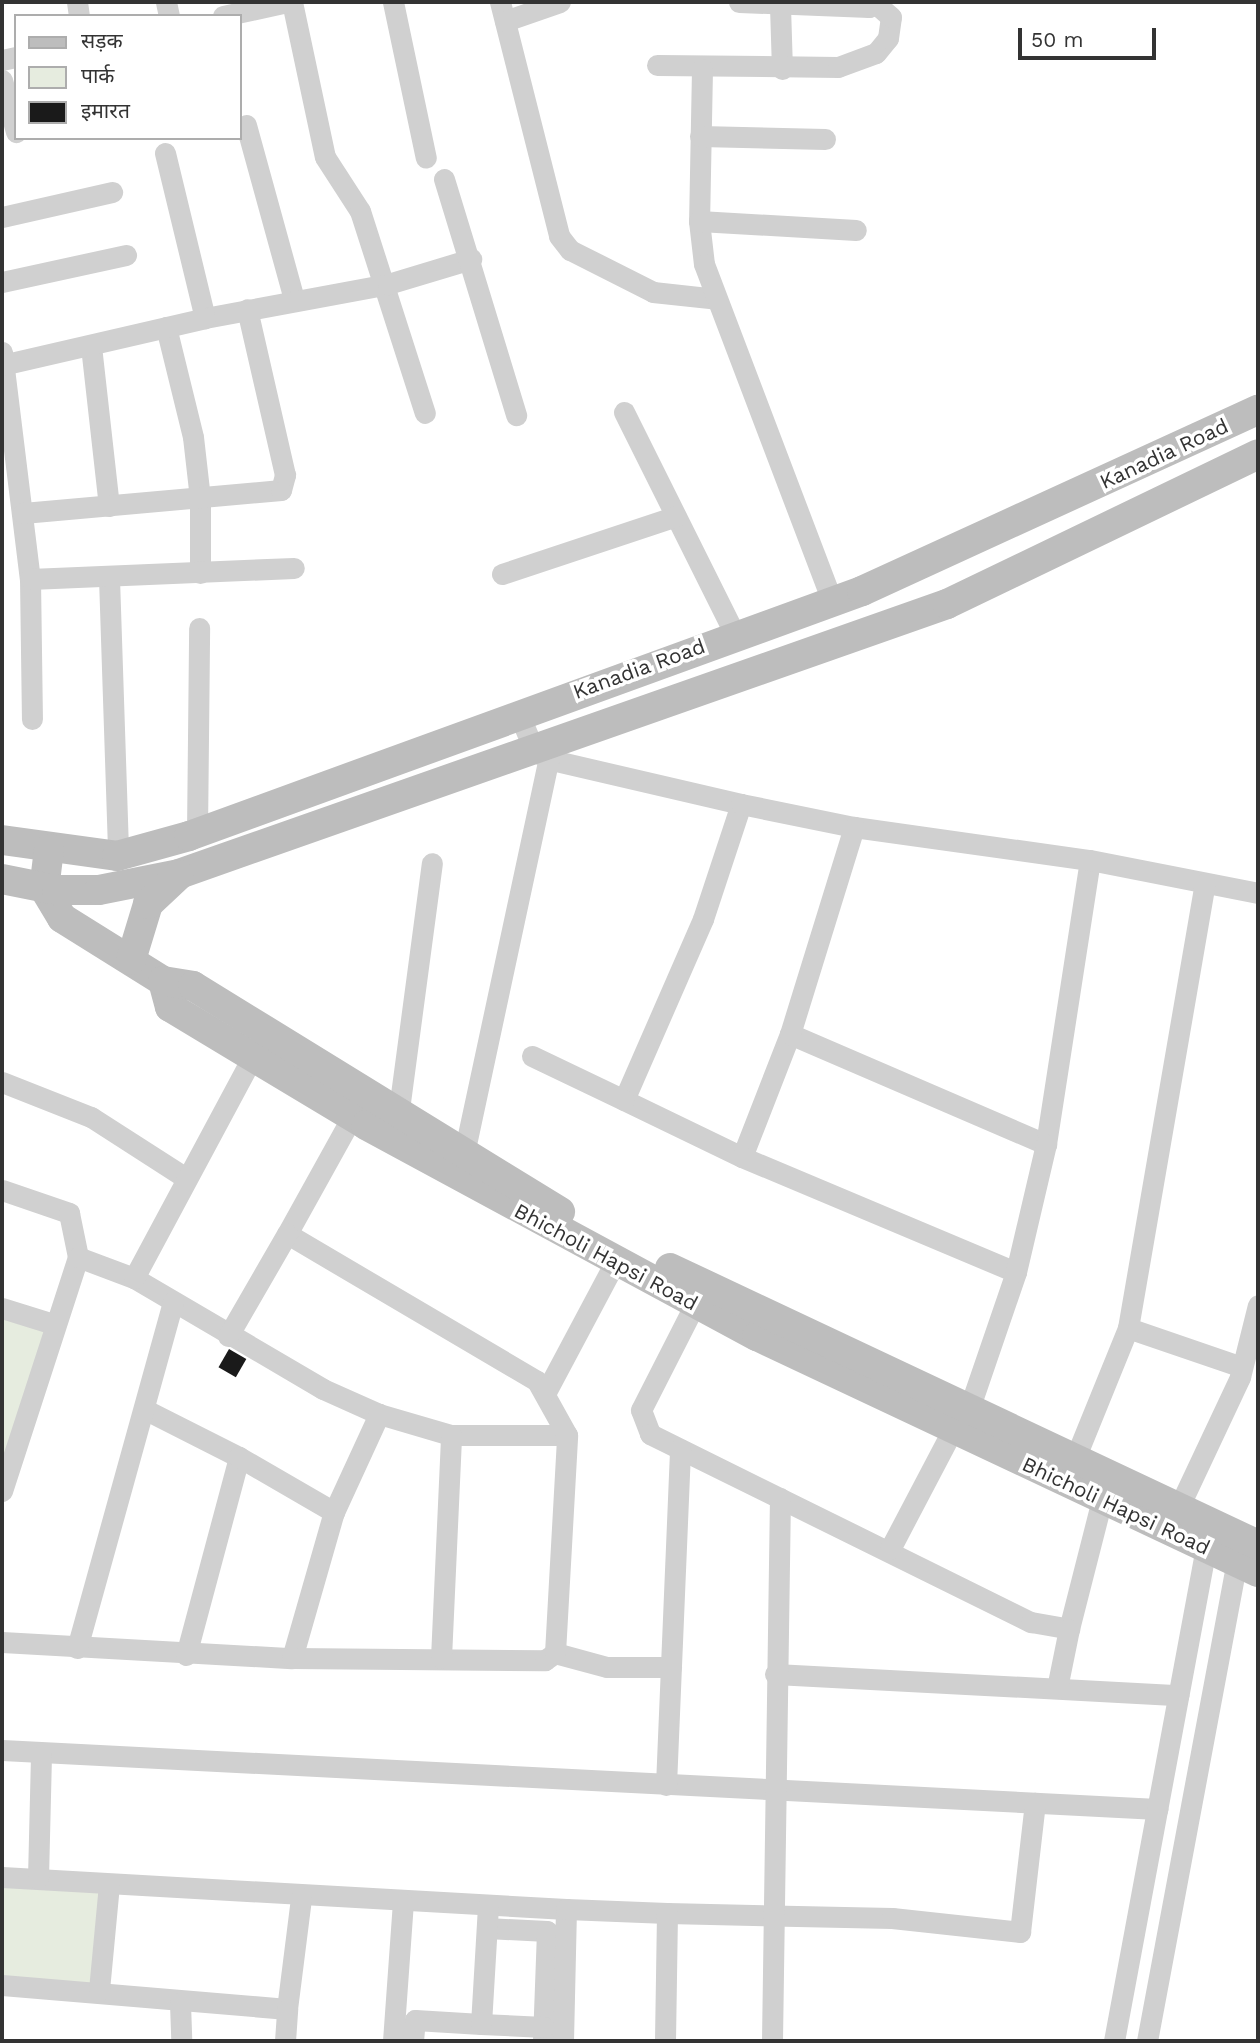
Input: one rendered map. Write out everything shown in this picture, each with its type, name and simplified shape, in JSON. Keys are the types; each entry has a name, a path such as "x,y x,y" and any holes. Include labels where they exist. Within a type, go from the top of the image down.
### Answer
{"main road":[{"name":"Kanadia Road","path":"2,840 49,849 118,855 197,833 518,712 862,591 1258,410"},
{"path":"1230,424 1252,456"},
{"name":"Kanadia Road","path":"2,879 44,888 99,890 179,874 383,799 542,755 947,604 1252,456"},
{"path":"862,591 877,629"},
{"path":"49,849 44,888 62,918 163,981 193,986 260,1044 358,1106 398,1117 461,1166 568,1216 961,1421 1074,1461 1178,1509 1251,1559"},
{"path":"131,960 148,904 179,874"},
{"name":"Bhicholi Hapsi Road","path":"358,1106 461,1166 615,1262 695,1304 961,1421 1102,1500 1206,1547 1251,1559"}],"street":[{"path":"233,14 290,2 325,157 360,211 388,284 425,413"},
{"path":"393,2 426,158"},
{"path":"560,2 502,12 559,236 570,250 653,292 717,299"},
{"path":"657,65 702,69 838,67 876,53 888,38 891,17 876,3 780,6 739,2"},
{"path":"780,6 782,69"},
{"path":"702,69 699,221 704,264 832,601"},
{"path":"2,80 14,125"},
{"path":"246,125 295,299"},
{"path":"700,136 825,139"},
{"path":"165,153 205,318"},
{"path":"444,179 471,259 516,415"},
{"path":"2,216 112,192"},
{"path":"699,221 856,230"},
{"path":"2,282 127,255"},
{"path":"32,719 30,579 3,360 91,346 247,309 388,284 471,259"},
{"path":"23,513 270,491 285,484 247,309"},
{"path":"166,327 193,437 200,498 200,573"},
{"path":"91,346 109,506"},
{"path":"624,412 735,635"},
{"path":"502,574 677,516"},
{"path":"30,579 108,578 294,568"},
{"path":"108,578 118,855"},
{"path":"197,833 199,628"},
{"path":"461,1166 542,755 518,712"},
{"path":"542,755 741,804 854,827 1090,860 1258,893"},
{"path":"624,1100 703,919 741,804"},
{"path":"742,1157 790,1034 854,827"},
{"path":"890,1549 961,1421 1016,1272 1046,1144 1090,860"},
{"path":"398,1117 432,863"},
{"path":"1074,1461 1128,1328 1205,884"},
{"path":"790,1034 1046,1144"},
{"path":"134,1278 260,1044"},
{"path":"531,1056 742,1157 1016,1272"},
{"path":"2,1083 91,1117 186,1178"},
{"path":"228,1336 358,1106"},
{"path":"2,1190 69,1213 78,1258 53,1324 2,1491"},
{"path":"287,1234 547,1390 567,1435 555,1653"},
{"path":"78,1258 134,1278 228,1336 379,1414 451,1435 567,1435"},
{"path":"547,1390 615,1262"},
{"path":"77,1648 173,1302"},
{"path":"695,1304 641,1410 650,1434 890,1549 1031,1622 1069,1629"},
{"path":"1178,1509 1247,1377 1258,1305"},
{"path":"2,1308 53,1324"},
{"path":"1128,1328 1247,1377"},
{"path":"144,1409 239,1457 334,1512"},
{"path":"292,1658 334,1512 379,1414"},
{"path":"441,1658 451,1435"},
{"path":"666,1785 680,1449"},
{"path":"186,1656 239,1457"},
{"path":"772,2041 771,1790 780,1498"},
{"path":"1057,1688 1102,1500"},
{"path":"1114,2041 1206,1547"},
{"path":"1147,2041 1251,1559"},
{"path":"2,1642 186,1656 545,1660 555,1653"},
{"path":"555,1653 607,1667 671,1667"},
{"path":"775,1674 1178,1695"},
{"path":"2,1750 41,1756 1157,1809"},
{"path":"37,1878 41,1756"},
{"path":"2,1877 403,1903 667,1913 771,1913 1020,1932 1035,1803"},
{"path":"99,1990 109,1885"},
{"path":"285,2041 301,1898"},
{"path":"393,2041 403,1903"},
{"path":"481,2024 488,1906"},
{"path":"563,2041 566,1909"},
{"path":"665,2041 667,1913"},
{"path":"413,2041 415,2020 481,2024 543,2034 547,1931 487,1928"},
{"path":"2,1985 99,1990 180,2003 287,2009"},
{"path":"180,2003 181,2041"}],"green space":[{"path":"2,1311 53,1324 2,1494"},
{"path":"2,1878 109,1885 101,1992 2,1985"}],"building":[{"path":"229,1349 246,1359 236,1377 218,1367"}]}
